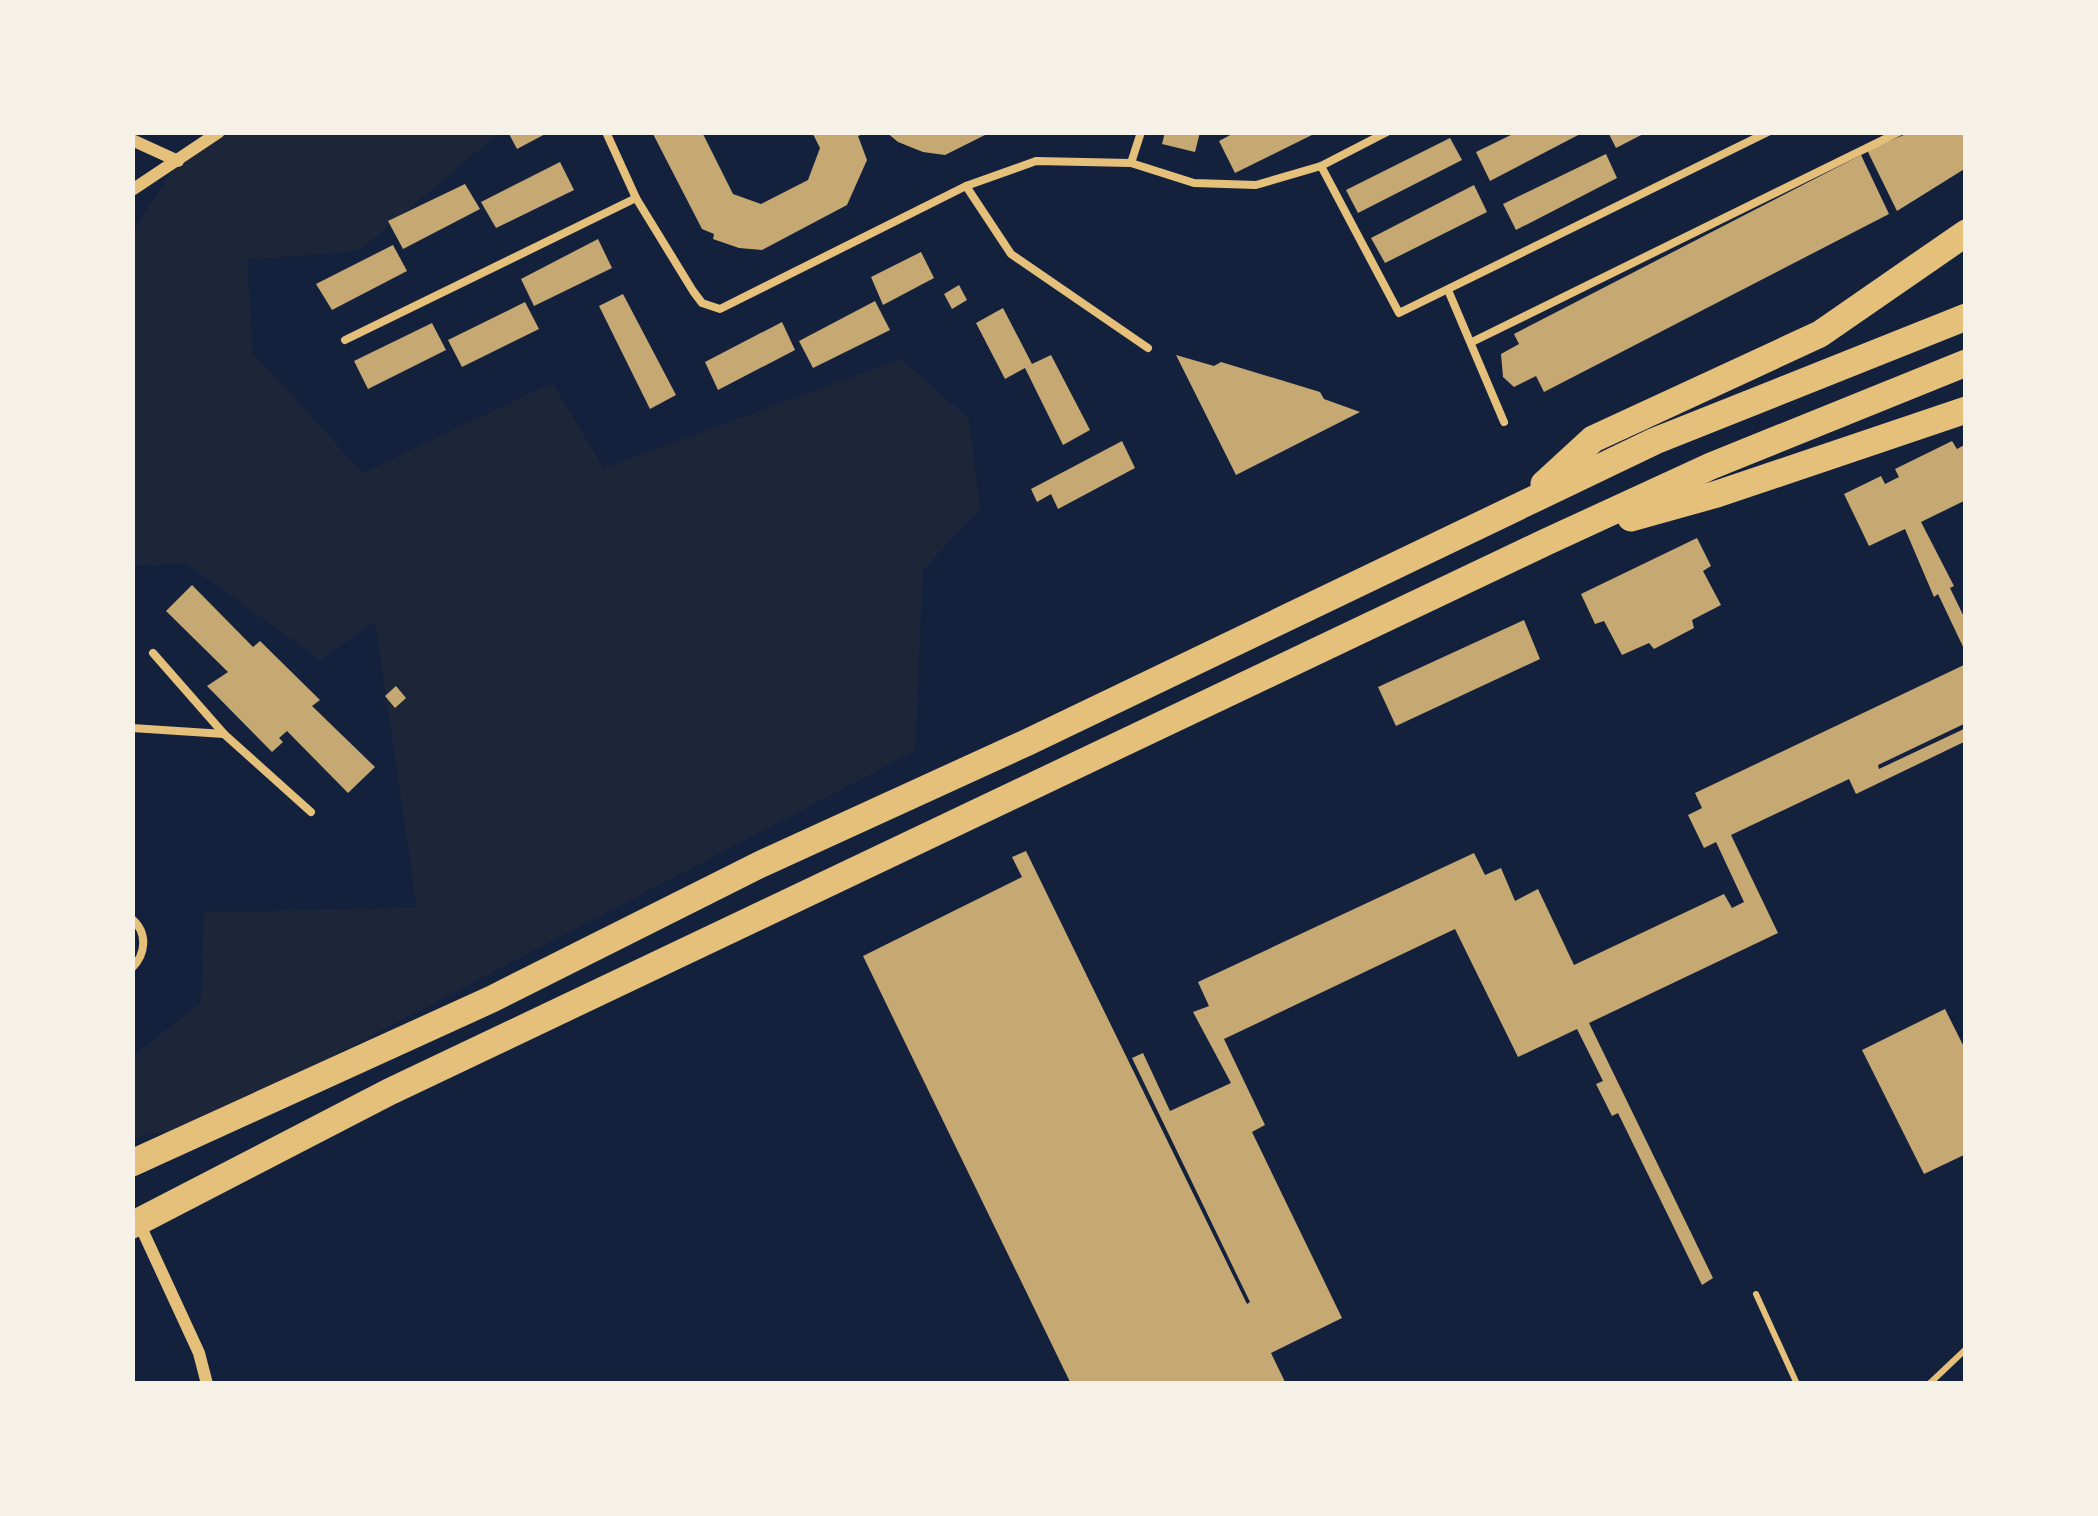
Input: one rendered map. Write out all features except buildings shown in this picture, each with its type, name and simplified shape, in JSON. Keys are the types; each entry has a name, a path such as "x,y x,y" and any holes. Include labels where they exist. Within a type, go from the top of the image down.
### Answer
{"highway":[{"path":"1525,502 1593,439 1820,334 1966,233"},
{"path":"132,1162 492,999 759,865 1028,742 1654,441 1966,317"},
{"path":"135,1223 389,1092 1546,542 1712,466 1966,363"},
{"path":"1546,542 1717,494 1966,410"}],"street":[{"path":"132,190 219,132"},
{"path":"132,140 178,161"},
{"path":"135,1223 199,1353 207,1384"}],"lane":[{"path":"606,132 636,198 702,303 720,309 966,187 1036,160 1131,163 1194,183 1256,185 1322,166 1387,132"},
{"path":"1131,163 1142,132"},
{"path":"1322,166 1399,313 1768,132"},
{"path":"1472,342 1899,132"},
{"path":"966,187 1011,254 1148,348"},
{"path":"345,340 636,198"},
{"path":"1448,290 1504,422"},
{"path":"153,652 224,734 311,812"},
{"path":"132,728 224,734"},
{"path":"132,919 144,939 141,958 132,968"}],"path":[{"path":"1756,1294 1797,1384"},
{"path":"1929,1384 1966,1349"}],"shaded area":[{"path":"202,132 500,132 359,251 247,260 253,353 363,473 552,383 604,468 901,359 969,419 980,510 923,570 915,751 201,1125 132,1138 132,1056 201,1003 204,913 417,907 375,622 320,660 185,563 132,566 132,234 178,161 194,151"}]}
